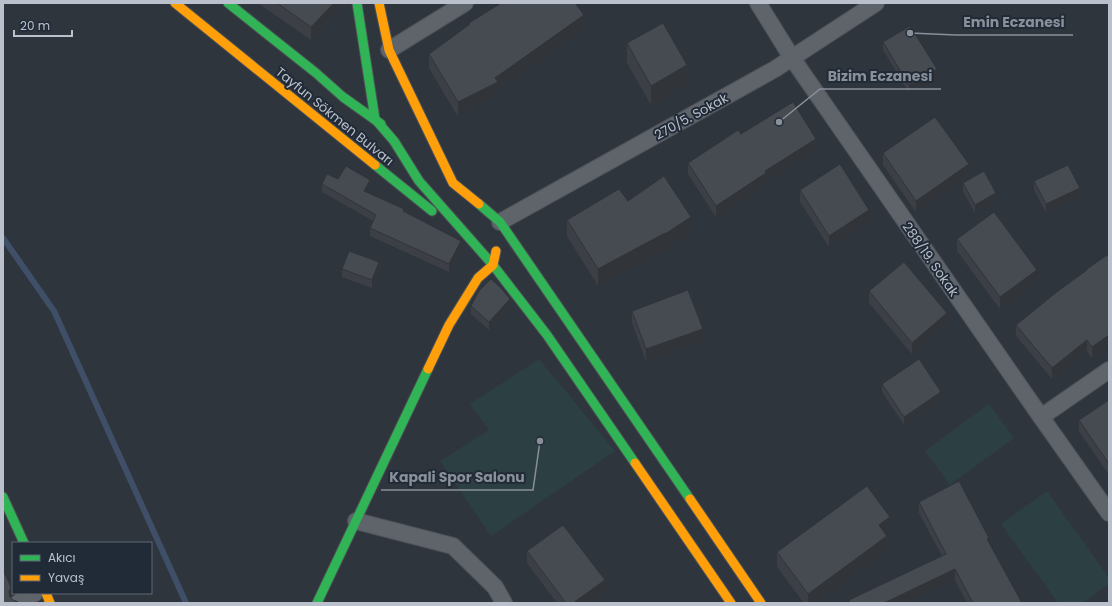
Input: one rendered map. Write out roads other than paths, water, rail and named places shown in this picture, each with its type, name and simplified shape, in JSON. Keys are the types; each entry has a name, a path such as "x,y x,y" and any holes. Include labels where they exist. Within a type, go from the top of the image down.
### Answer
{"street":[{"name":"Tayfun Sökmen Bulvarı","path":"174,3 479,249"},
{"name":"Tayfun Sökmen Bulvarı","path":"228,3 316,73 343,97 375,119 411,149"},
{"path":"357,3 375,119 394,141 419,181 493,265 547,335 731,603"},
{"path":"379,3 389,50 453,183"},
{"path":"389,50 465,3"},
{"name":"288/19. Sokak","path":"758,3 792,58 1109,513"},
{"name":"270/5. Sokak","path":"498,234 775,69 876,3"},
{"path":"435,168 453,183 498,234 761,603"},
{"path":"317,603 449,325 478,278 493,265 498,234"},
{"path":"1041,417 1109,370"},
{"path":"3,497 24,542"},
{"path":"356,521 453,546 495,587 504,603"},
{"path":"18,603 33,594"}],"waterway":[{"path":"3,238 54,311 186,603"}],"place":[{"name":"Emin Eczanesi","path":"910,33"},
{"name":"Bizim Eczanesi","path":"779,122"},
{"name":"Kapali Spor Salonu","path":"540,441"}]}
